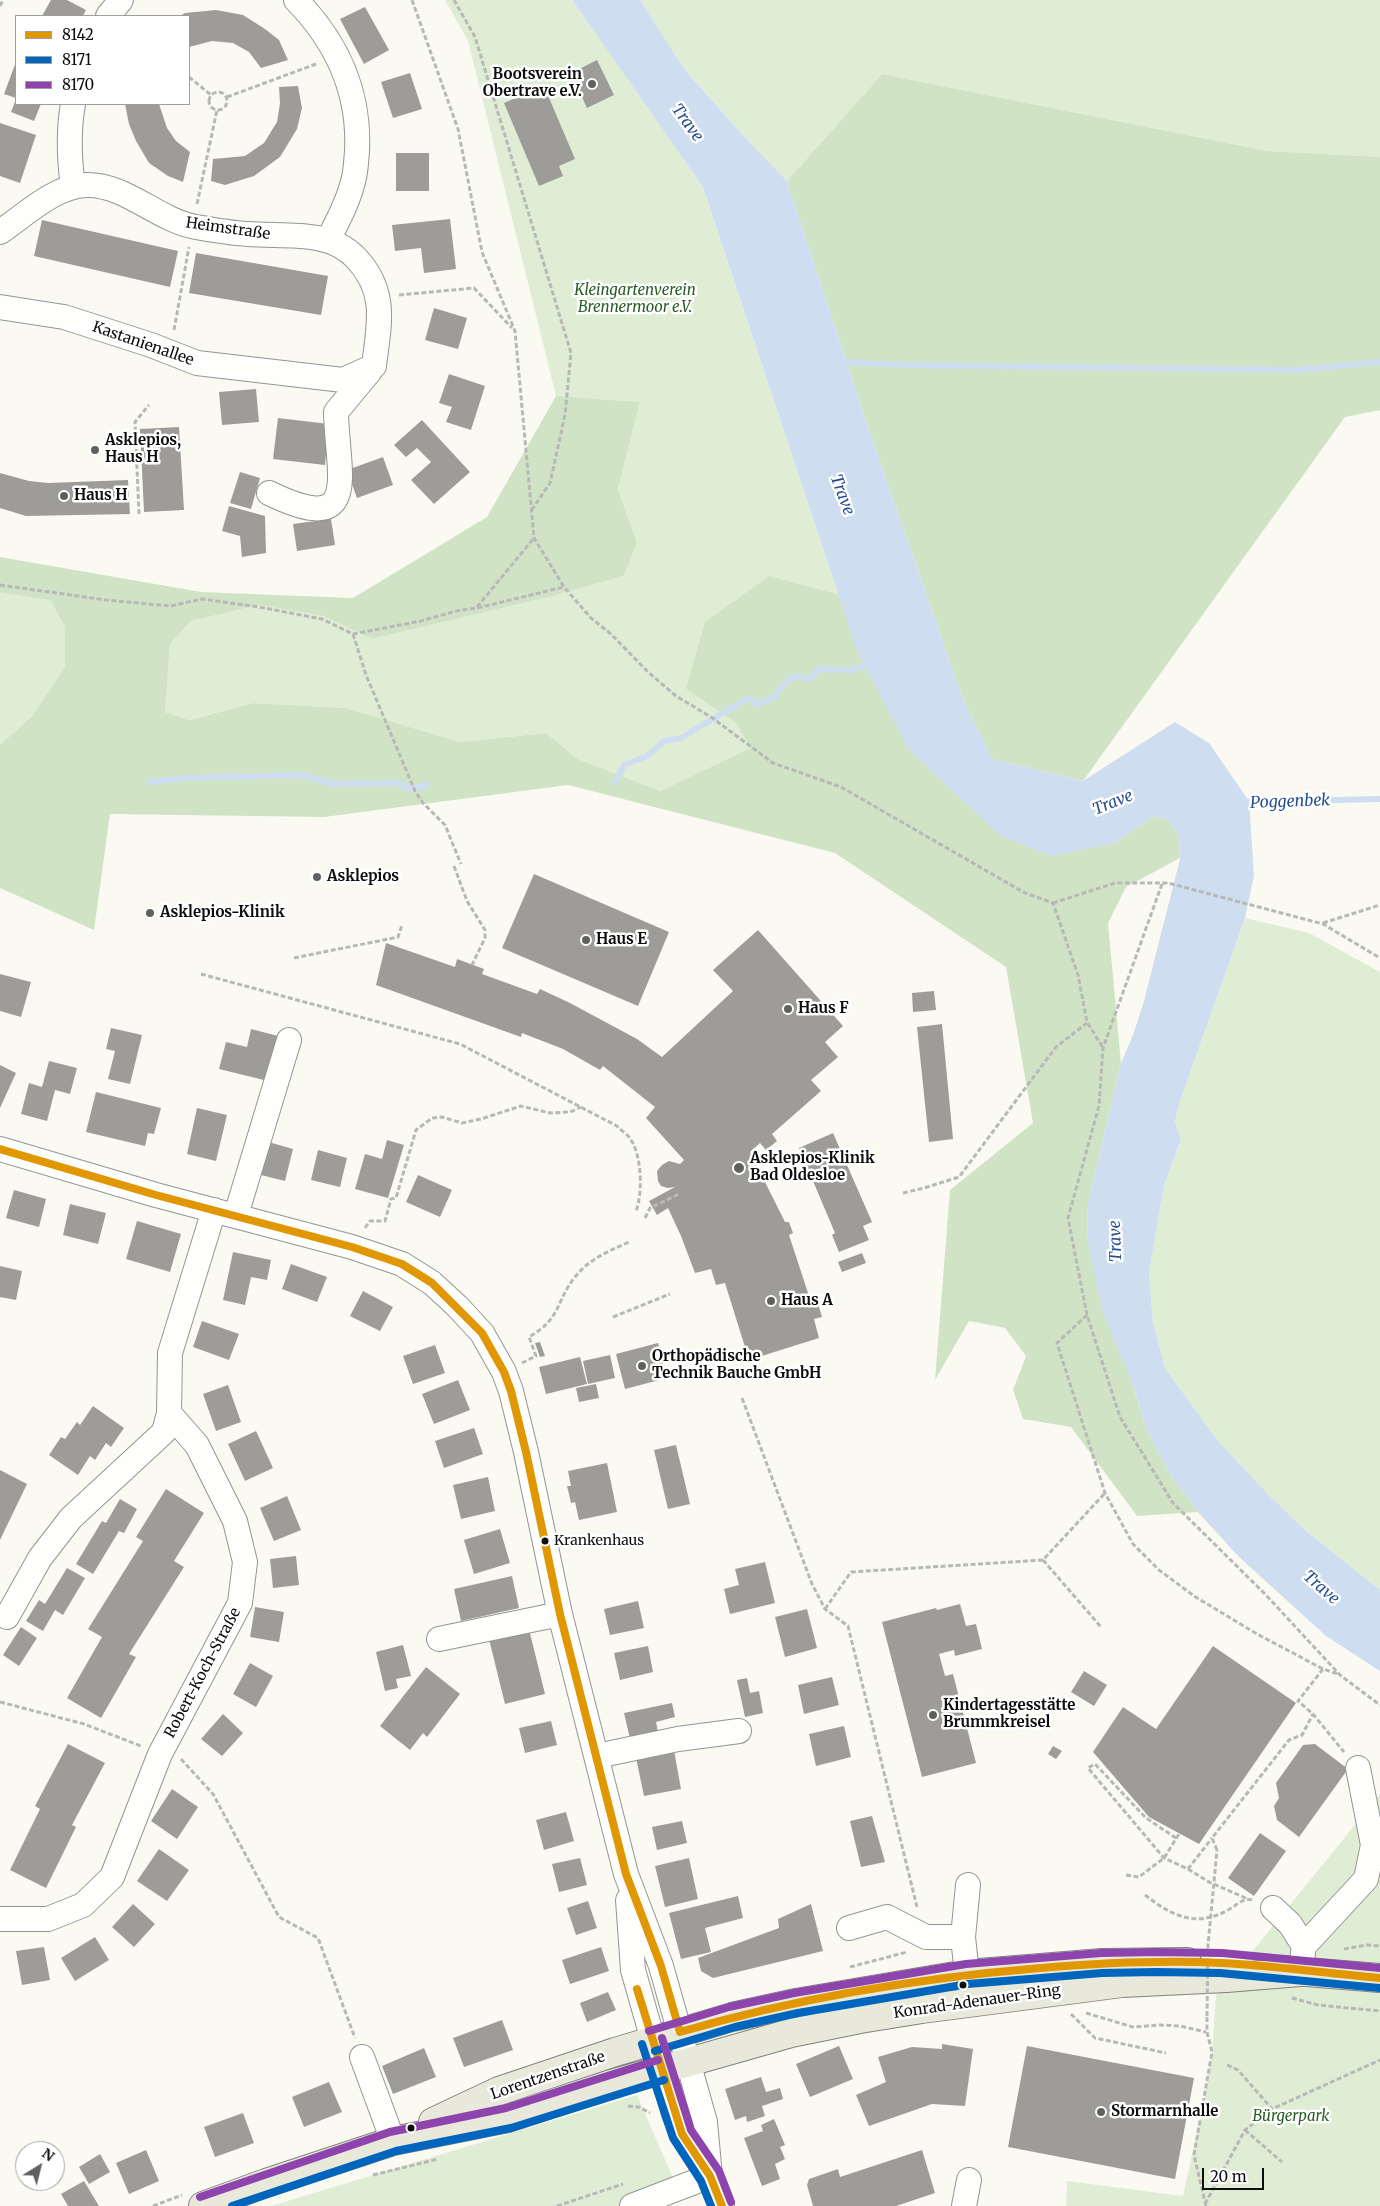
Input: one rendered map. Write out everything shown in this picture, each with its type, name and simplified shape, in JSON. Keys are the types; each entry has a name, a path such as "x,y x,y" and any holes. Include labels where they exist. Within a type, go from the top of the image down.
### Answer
{"main road":[{"name":"Konrad-Adenauer-Ring","path":"680,2032 732,2017 796,2003 967,1974 1102,1962 1221,1963 1300,1972 1380,1978"},
{"name":"Konrad-Adenauer-Ring","path":"688,2061 799,2031 860,2019 970,2002 1122,1983 1300,1972"},
{"name":"Lorentzenstraße","path":"203,2206 393,2141 500,2091 680,2032"},
{"name":"Lorentzenstraße","path":"393,2141 508,2118 688,2061"}],"street":[{"path":"109,15 120,0"},
{"path":"296,0 308,13 338,56 348,80 355,105 358,130 353,182 345,207 328,240"},
{"path":"73,105 69,124 69,155 73,187"},
{"name":"Heimstraße","path":"0,232 50,198 73,187 97,186 110,189 167,217 192,226 246,234 316,237 328,240 338,244 355,256 371,278 378,297 379,316 374,366"},
{"name":"Kastanienallee","path":"0,307 64,317 151,345 197,363 343,380 374,366"},
{"path":"269,493 295,504 319,509 331,505 336,499 341,486 336,412 374,366"},
{"path":"7,1617 40,1558 71,1518 164,1432 169,1413 170,1353 225,1212 288,1040"},
{"path":"0,1149 9,1154 156,1195 352,1247 402,1264 432,1283 458,1306 482,1333 504,1372 526,1452 560,1614 626,1874 661,1966 706,2122 710,2176"},
{"name":"Robert-Koch-Straße","path":"0,1919 48,1919 83,1905 112,1877 163,1749 240,1603 245,1562 236,1521 197,1445 169,1413"},
{"path":"439,1639 560,1614"},
{"path":"597,1756 678,1739 740,1731"},
{"path":"1300,1972 1304,1946 1366,1879 1373,1845 1358,1768"},
{"path":"626,1874 632,1970 652,2041 682,2134 710,2176 722,2206"},
{"path":"968,1885 963,1937 970,2002"},
{"path":"1274,1908 1290,1924 1304,1946"},
{"path":"849,1928 887,1917 926,1937 963,1937"},
{"path":"362,2057 393,2141"},
{"path":"632,2206 710,2176"},
{"path":"964,2206 969,2180"}],"path":[{"path":"0,6 3,0"},
{"path":"412,0 458,129 482,252 515,330 534,538 564,587 591,618 611,634 648,672 676,696 713,719 773,763 841,787 1025,893 1053,903 1116,883 1168,883 1323,924 1380,958"},
{"path":"454,0 475,37 571,353 565,415 550,483 531,511"},
{"path":"227,97 338,56"},
{"path":"190,78 211,95"},
{"path":"211,95 220,92 227,97"},
{"path":"211,95 210,104 217,110 226,107 227,97"},
{"path":"378,297 474,288 515,330"},
{"path":"139,514 135,422 149,405"},
{"path":"477,608 534,538"},
{"path":"0,585 134,603 171,606 202,599 322,619 354,634 421,621 456,611 477,608 564,587"},
{"path":"354,634 366,675 412,785 423,803 445,825 460,864"},
{"path":"454,866 467,901 485,930 485,938 472,964"},
{"path":"1162,884 1103,1048 1099,1106 1068,1218 1087,1315 1120,1417 1173,1503 1266,1595 1340,1675 1380,1705"},
{"path":"1053,903 1078,975 1087,1022 1103,1048"},
{"path":"1323,924 1380,906"},
{"path":"294,958 398,938 402,925"},
{"path":"201,974 460,1044 616,1126 632,1142 638,1157 641,1190 636,1212"},
{"path":"903,1193 959,1177 1056,1047 1087,1022"},
{"path":"352,1247 370,1221 385,1221 391,1199 396,1198 416,1130 424,1122 442,1117 462,1122 481,1119 521,1106 550,1113 570,1112 581,1107"},
{"path":"645,1218 650,1208 679,1194"},
{"path":"504,1372 536,1356 529,1337 549,1323 575,1276 594,1258 629,1242"},
{"path":"613,1317 670,1294"},
{"path":"1087,1315 1057,1343 1105,1493 1133,1544 1165,1575 1194,1596 1256,1634 1323,1669 1340,1675"},
{"path":"742,1398 812,1584 825,1609 848,1626 895,1818"},
{"path":"825,1609 851,1572 1044,1560 1105,1493"},
{"path":"1044,1560 1101,1627"},
{"path":"1323,1669 1298,1701 1313,1714 1358,1768"},
{"path":"0,1702 84,1724 163,1749 213,1794 279,1917 318,1938 362,2057"},
{"path":"1188,1869 1288,1740 1302,1735 1313,1714"},
{"path":"1176,1838 1146,1818 1095,1764 1088,1768 1164,1858 1188,1869 1209,1882 1274,1908"},
{"path":"1126,1875 1139,1877 1164,1858 1179,1834"},
{"path":"1205,2205 1194,2155 1212,2052 1207,2032 1208,1945 1217,1850 1212,1838"},
{"path":"1145,1895 1162,1908 1184,1917 1207,1920 1249,1899"},
{"path":"1081,2011 1133,2027 1180,2026 1207,2032"},
{"path":"1070,2012 1095,2038 1166,2054"},
{"path":"1205,2205 1245,2130 1272,2109 1380,2060"},
{"path":"1227,2065 1238,2070 1272,2109"},
{"path":"623,2105 639,2107 652,2114"},
{"path":"1245,2130 1282,2162"},
{"path":"371,2176 446,2157"}],"green space":[{"name":"Kleingartenverein Brennermoor e.V.","path":"445,0 572,0 703,187 838,594 769,576 686,689 736,723 752,748 660,791 578,759 546,733 460,742 346,708 253,703 188,720 165,712 170,644 191,621 259,605 323,616 372,639 553,596 624,576 637,543 618,489 640,402 556,396 468,41"},
{"path":"640,0 1380,0 1380,157 1268,151 882,74 787,181 739,131 685,70"},
{"path":"882,74 1268,151 1380,157 1380,410 1345,417 1083,781 992,759 961,694 865,418 787,181"},
{"path":"556,396 640,402 618,489 637,543 624,576 553,596 372,639 323,616 259,605 191,621 170,644 165,712 189,720 253,703 346,708 460,742 546,733 578,759 660,791 751,748 736,723 686,689 705,622 769,576 838,594 909,750 1115,843 1152,817 1166,818 1178,834 1180,858 1126,887 1108,923 1121,1063 1088,1204 1087,1239 1147,1430 1171,1476 1198,1512 1137,1516 1071,1427 1023,1419 1013,1390 1026,1356 1005,1328 969,1321 935,1380 950,1190 1033,1123 1006,967 835,853 568,785 324,817 110,814 94,930 0,888 0,745 32,716 65,667 65,627 50,600 0,593 0,557 201,592 353,598 487,517"},
{"path":"0,593 50,600 65,627 65,667 32,716 0,745"},
{"path":"1245,918 1309,933 1380,972 1380,1590 1305,1530 1218,1441 1165,1368 1153,1322 1149,1273 1164,1185 1181,1141 1175,1121 1180,1101"},
{"name":"Bürgerpark","path":"1380,1794 1380,2206 1066,2206 1067,2181 1183,2196 1205,2095 1212,2052 1216,1996"},
{"path":"637,2095 680,2194 643,2206 271,2206"}],"water":[{"name":"Trave","path":"572,0 640,0 685,70 739,131 787,181 865,418 961,694 992,759 1083,781 1175,722 1209,743 1249,801 1254,876 1245,918 1180,1101 1175,1121 1181,1140 1164,1185 1149,1273 1153,1322 1165,1368 1218,1441 1305,1530 1380,1590 1380,1671 1326,1636 1238,1556 1198,1512 1171,1476 1147,1430 1134,1388 1102,1310 1087,1239 1088,1204 1121,1063 1133,1035 1144,1001 1180,859 1178,834 1166,818 1152,817 1115,843 1051,856 999,835 909,750 857,651 703,187"}],"building":[{"path":"51,0 67,0 86,10 84,15 43,15"},
{"path":"365,7 389,50 364,64 340,19"},
{"path":"216,10 243,15 279,40 288,60 261,68 249,52 233,43 212,41 190,47 190,15 182,15"},
{"name":"Bootsverein Obertrave e.V.","path":"597,60 614,95 587,108 571,73"},
{"path":"15,65 15,98 4,94"},
{"path":"410,73 422,109 393,118 381,82"},
{"path":"298,86 302,108 297,129 280,157 254,176 225,185 211,181 213,159 245,156 264,143 277,122 280,103 279,87"},
{"path":"544,86 575,159 559,166 563,176 539,186 504,103"},
{"path":"15,102 15,105 41,105 34,121 11,112"},
{"path":"125,105 159,105 167,128 176,141 190,152 183,182 168,176 149,163 136,141 129,124"},
{"path":"0,123 36,135 20,183 0,176"},
{"path":"396,153 429,153 429,191 396,191"},
{"path":"450,219 456,269 424,273 421,248 395,251 392,225"},
{"path":"42,220 178,251 170,287 34,256"},
{"path":"196,253 328,276 321,315 189,293"},
{"path":"434,308 467,318 458,349 425,340"},
{"path":"449,374 485,386 471,430 446,422 452,407 439,403"},
{"path":"256,389 259,422 222,425 219,392"},
{"path":"278,418 329,424 325,465 273,459"},
{"path":"422,420 470,472 434,504 411,480 431,462 417,448 406,457 394,445"},
{"path":"179,427 184,510 144,512 140,429"},
{"path":"383,457 393,485 357,498 347,470"},
{"path":"240,472 260,478 251,509 230,503"},
{"name":"Haus H","path":"0,473 29,481 48,483 128,480 130,514 26,516 0,508"},
{"path":"229,506 265,516 266,553 242,557 240,536 222,531"},
{"path":"331,519 335,545 297,551 293,524"},
{"name":"Haus E","path":"534,874 669,932 638,1006 502,948"},
{"path":"758,930 843,1026 825,1042 838,1057 811,1080 821,1091 772,1134 777,1141 766,1150 760,1143 750,1152 785,1222 789,1222 793,1233 789,1235 811,1302 817,1300 822,1317 814,1319 819,1338 749,1360 725,1283 716,1285 711,1269 695,1273 668,1208 657,1215 649,1201 675,1187 661,1186 658,1181 657,1171 662,1165 669,1161 680,1164 684,1160 646,1118 655,1107 603,1066 600,1070 563,1049 522,1033 521,1037 376,985 386,943 455,967 457,959 484,969 482,974 537,994 540,989 570,1003 637,1039 662,1057 733,991 713,970"},
{"path":"0,974 31,982 21,1017 0,1011"},
{"path":"934,991 936,1010 913,1012 912,993"},
{"path":"942,1024 953,1139 929,1142 917,1027"},
{"path":"111,1028 142,1035 130,1084 108,1079 115,1051 106,1049"},
{"path":"251,1029 278,1036 268,1081 219,1069 226,1042 247,1047"},
{"path":"49,1061 77,1068 70,1094 55,1090 47,1121 21,1114 29,1083 42,1087"},
{"path":"0,1065 16,1073 0,1108"},
{"path":"96,1092 161,1108 154,1134 148,1133 145,1146 86,1132"},
{"path":"197,1108 227,1115 216,1161 187,1154"},
{"path":"833,1133 872,1222 863,1226 869,1240 839,1252 832,1235 835,1233 799,1148"},
{"path":"387,1140 404,1145 388,1198 355,1189 365,1154 382,1159"},
{"path":"265,1141 293,1149 285,1181 257,1174"},
{"path":"318,1150 347,1158 340,1187 311,1180"},
{"path":"418,1175 452,1190 440,1217 406,1202"},
{"path":"14,1190 46,1199 39,1227 6,1218"},
{"path":"70,1204 106,1213 98,1244 63,1235"},
{"path":"137,1221 181,1234 170,1272 126,1259"},
{"path":"233,1252 271,1260 267,1280 251,1277 245,1305 223,1300"},
{"path":"862,1253 866,1263 842,1272 838,1262"},
{"path":"291,1264 327,1277 317,1302 282,1289"},
{"path":"0,1266 22,1271 16,1300 0,1297"},
{"path":"363,1291 393,1307 380,1331 350,1316"},
{"path":"202,1321 239,1334 229,1360 193,1347"},
{"path":"540,1342 545,1356 540,1357 535,1343"},
{"name":"Orthopädische Technik Bauche GmbH","path":"658,1343 667,1378 625,1389 616,1354"},
{"path":"435,1345 445,1373 413,1384 403,1356"},
{"path":"610,1355 615,1378 588,1384 583,1361"},
{"path":"580,1357 587,1384 546,1394 539,1367"},
{"path":"458,1380 470,1410 434,1424 422,1394"},
{"path":"596,1384 599,1398 579,1402 576,1388"},
{"path":"228,1385 241,1422 216,1431 203,1394"},
{"path":"93,1406 124,1428 111,1447 106,1443 95,1460 90,1456 78,1475 49,1455 61,1437 65,1439 77,1422 80,1425"},
{"path":"474,1428 483,1454 444,1468 435,1441"},
{"path":"256,1431 273,1468 245,1481 228,1444"},
{"path":"676,1445 690,1504 668,1509 654,1450"},
{"path":"607,1463 617,1512 579,1520 575,1502 571,1503 567,1486 571,1486 568,1471"},
{"path":"0,1470 27,1484 0,1540"},
{"path":"488,1477 495,1511 461,1519 453,1485"},
{"path":"166,1489 204,1513 174,1561 184,1567 129,1654 136,1657 101,1718 67,1698 102,1637 88,1629 143,1541 136,1537"},
{"path":"287,1496 301,1530 274,1541 260,1508"},
{"path":"120,1499 137,1509 124,1533 119,1531 93,1574 76,1564 102,1521 106,1523"},
{"path":"500,1529 510,1563 474,1574 464,1540"},
{"path":"296,1556 299,1585 273,1588 270,1559"},
{"path":"765,1562 775,1603 730,1614 724,1589 739,1585 735,1569"},
{"path":"67,1568 85,1578 63,1615 55,1610 43,1631 26,1621 39,1600 45,1604"},
{"path":"512,1576 519,1608 461,1621 454,1589"},
{"path":"638,1601 644,1628 610,1635 604,1609"},
{"path":"960,1604 966,1626 976,1624 982,1649 955,1656 954,1650 939,1654 945,1676 953,1674 976,1763 922,1777 882,1622"},
{"path":"255,1607 284,1612 279,1642 250,1637"},
{"path":"807,1609 817,1648 785,1657 775,1617"},
{"path":"528,1625 545,1694 505,1704 488,1635"},
{"path":"21,1627 37,1638 19,1666 3,1655"},
{"path":"403,1645 411,1676 396,1679 398,1688 385,1691 376,1652"},
{"path":"648,1646 653,1672 620,1680 614,1653"},
{"path":"1213,1646 1296,1703 1199,1844 1149,1817 1093,1752 1123,1707 1156,1729"},
{"path":"250,1663 273,1676 256,1707 233,1694"},
{"path":"426,1667 460,1694 427,1737 423,1733 410,1750 380,1726"},
{"path":"1084,1671 1107,1685 1094,1706 1071,1692"},
{"path":"832,1677 839,1705 804,1714 798,1685"},
{"path":"747,1678 750,1693 759,1691 763,1713 745,1717 737,1680"},
{"path":"672,1703 675,1717 656,1722 659,1737 631,1743 624,1713"},
{"path":"223,1714 243,1733 222,1756 201,1739"},
{"path":"551,1721 557,1745 525,1753 519,1728"},
{"path":"844,1726 851,1757 816,1766 809,1734"},
{"path":"68,1744 105,1763 72,1825 76,1827 46,1888 10,1870 40,1809 35,1806"},
{"path":"1315,1744 1348,1769 1299,1837 1277,1820 1274,1806 1279,1798 1276,1783 1303,1745"},
{"path":"673,1745 681,1789 644,1796 635,1753"},
{"path":"1053,1746 1062,1751 1056,1759 1048,1754"},
{"path":"172,1789 198,1807 177,1839 151,1821"},
{"path":"566,1812 574,1841 544,1850 536,1820"},
{"path":"872,1816 885,1862 861,1867 850,1821"},
{"path":"682,1821 687,1843 657,1850 652,1827"},
{"path":"1260,1833 1286,1851 1254,1896 1228,1878"},
{"path":"159,1849 189,1870 167,1901 137,1881"},
{"path":"580,1858 587,1885 559,1892 552,1864"},
{"path":"689,1858 698,1899 665,1907 655,1866"},
{"path":"738,1896 743,1918 705,1928 711,1952 681,1959 669,1913"},
{"path":"588,1901 597,1928 576,1935 567,1908"},
{"path":"133,1904 155,1924 134,1947 112,1927"},
{"path":"811,1904 823,1951 713,1978 701,1971 698,1958 779,1928 778,1919"},
{"path":"95,1937 109,1960 75,1981 61,1958"},
{"path":"44,1947 50,1980 22,1985 16,1951"},
{"path":"601,1947 609,1971 570,1984 562,1960"},
{"path":"608,1992 616,2010 587,2022 580,2003"},
{"path":"502,2020 513,2050 464,2067 453,2038"},
{"path":"942,2044 973,2049 965,2106 932,2104 869,2126 856,2095 886,2082 878,2057 912,2047 942,2049"},
{"path":"839,2046 853,2079 810,2097 796,2064"},
{"name":"Stormarnhalle","path":"1027,2046 1194,2078 1175,2179 1008,2147"},
{"path":"424,2048 436,2077 393,2094 382,2066"},
{"path":"761,2077 766,2092 780,2088 783,2099 762,2106 765,2116 747,2122 746,2116 735,2120 725,2089"},
{"path":"329,2082 342,2112 304,2127 292,2097"},
{"path":"243,2113 254,2143 215,2157 204,2127"},
{"path":"774,2119 785,2145 780,2147 785,2159 775,2164 780,2179 762,2186 744,2138 763,2131 761,2125"},
{"path":"146,2150 159,2181 129,2194 116,2163"},
{"path":"922,2150 935,2193 896,2206 813,2206 807,2185 809,2179 838,2169 840,2177"},
{"path":"100,2154 110,2172 89,2184 79,2167"},
{"path":"84,2181 99,2206 68,2206 61,2194"}],"waterway":[{"path":"839,362 909,365 1298,370 1380,362"},
{"path":"615,782 624,765 647,756 664,741 681,738 748,698 757,704 775,697 783,685 794,676 810,679 819,669 852,670 872,663"},
{"path":"149,782 185,778 302,775 334,784 399,783 410,789 427,785"},
{"name":"Poggenbek","path":"1241,802 1380,799"}],"transit line":[{"name":"8142","path":"0,1149 156,1195 352,1247 402,1264 432,1283 482,1333 504,1372 511,1391 526,1452 560,1614 626,1874 661,1966 680,2032 769,2009 859,1991 950,1977 1063,1966 1131,1962 1199,1962 1262,1966 1380,1978"},
{"name":"8170","path":"649,2031 729,2007 794,1993 966,1964 1101,1953 1156,1952 1222,1953 1380,1968"},
{"name":"8171","path":"655,2051 735,2027 798,2013 968,1984 1102,1973 1156,1972 1220,1973 1379,1988"},
{"name":"8142","path":"637,1989 682,2134 710,2176 722,2206"},
{"name":"8170","path":"662,2038 691,2130 719,2171 731,2202"},
{"name":"8171","path":"642,2044 673,2138 701,2181 711,2206"},
{"name":"8170","path":"200,2197 390,2132 506,2108 658,2060"},
{"name":"8171","path":"232,2206 396,2151 511,2128 664,2080"}],"place":[{"name":"Bootsverein Obertrave e.V.","path":"592,84"},
{"name":"Asklepios, Haus H","path":"95,450"},
{"name":"Haus H","path":"64,496"},
{"name":"Asklepios","path":"317,877"},
{"name":"Asklepios-Klinik","path":"150,913"},
{"name":"Haus E","path":"586,940"},
{"name":"Haus F","path":"788,1009"},
{"name":"Asklepios-Klinik Bad Oldesloe","path":"739,1168"},
{"name":"Haus A","path":"771,1301"},
{"name":"Orthopädische Technik Bauche GmbH","path":"642,1366"},
{"name":"Krankenhaus","path":"545,1541"},
{"name":"Kindertagesstätte Brummkreisel","path":"933,1715"},
{"name":"Stormarnhalle","path":"1101,2112"}]}
